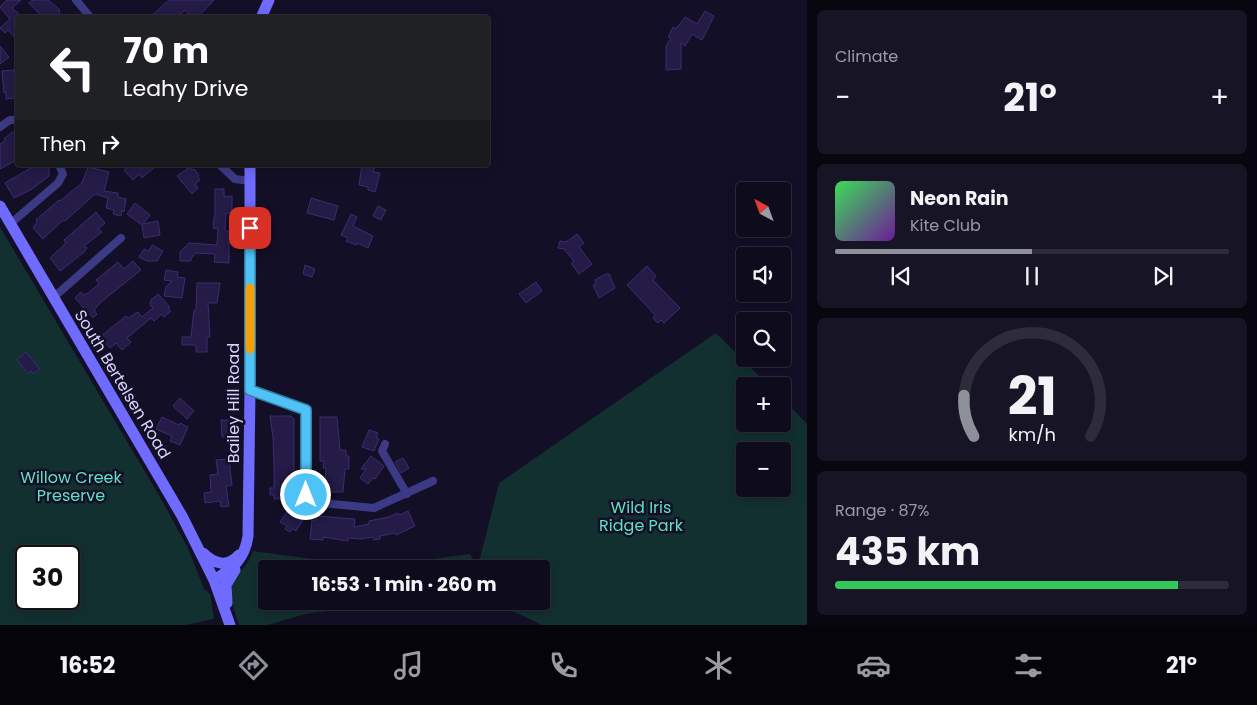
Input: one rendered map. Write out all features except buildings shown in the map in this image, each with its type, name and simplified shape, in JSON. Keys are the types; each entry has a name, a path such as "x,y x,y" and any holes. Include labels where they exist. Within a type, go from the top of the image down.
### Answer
{"main road":[{"path":"262,15 270,0"},
{"name":"Bailey Hill Road","path":"214,580 230,570 240,560 246,546 250,390 250,167"},
{"name":"South Bertelsen Road","path":"0,206 178,507 214,580"},
{"path":"200,549 211,560 224,564 236,558 246,546"},
{"path":"230,625 226,585 240,560"},
{"path":"214,580 230,625"}],"street":[{"path":"76,0 88,15"},
{"path":"0,127 10,120 15,120"},
{"path":"10,224 58,183 63,174 60,167"},
{"path":"222,167 235,179 250,181"},
{"path":"54,298 121,238"},
{"path":"250,390 306,408 306,495 309,503 374,508 433,482"},
{"path":"385,444 382,451 407,494"}],"green space":[{"name":"Willow Creek Preserve","path":"0,227 160,497 188,548 204,589 210,594 214,619 185,625 0,625"},
{"name":"Wild Iris Ridge Park","path":"716,333 736,353 736,367 750,367 760,377 736,377 736,432 791,432 791,407 807,424 807,625 542,625 510,610 550,610 550,560 480,560 499,483"},
{"name":"Wild Iris Ridge Park","path":"253,551 321,560 258,560 258,610 337,610 305,614 268,625 239,625 232,602 232,583"},
{"name":"Wild Iris Ridge Park","path":"470,554 474,560 426,560"}],"slow traffic":[{"path":"250,288 250,349"}],"route":[{"path":"250,228 250,390 306,410 306,495"}]}
